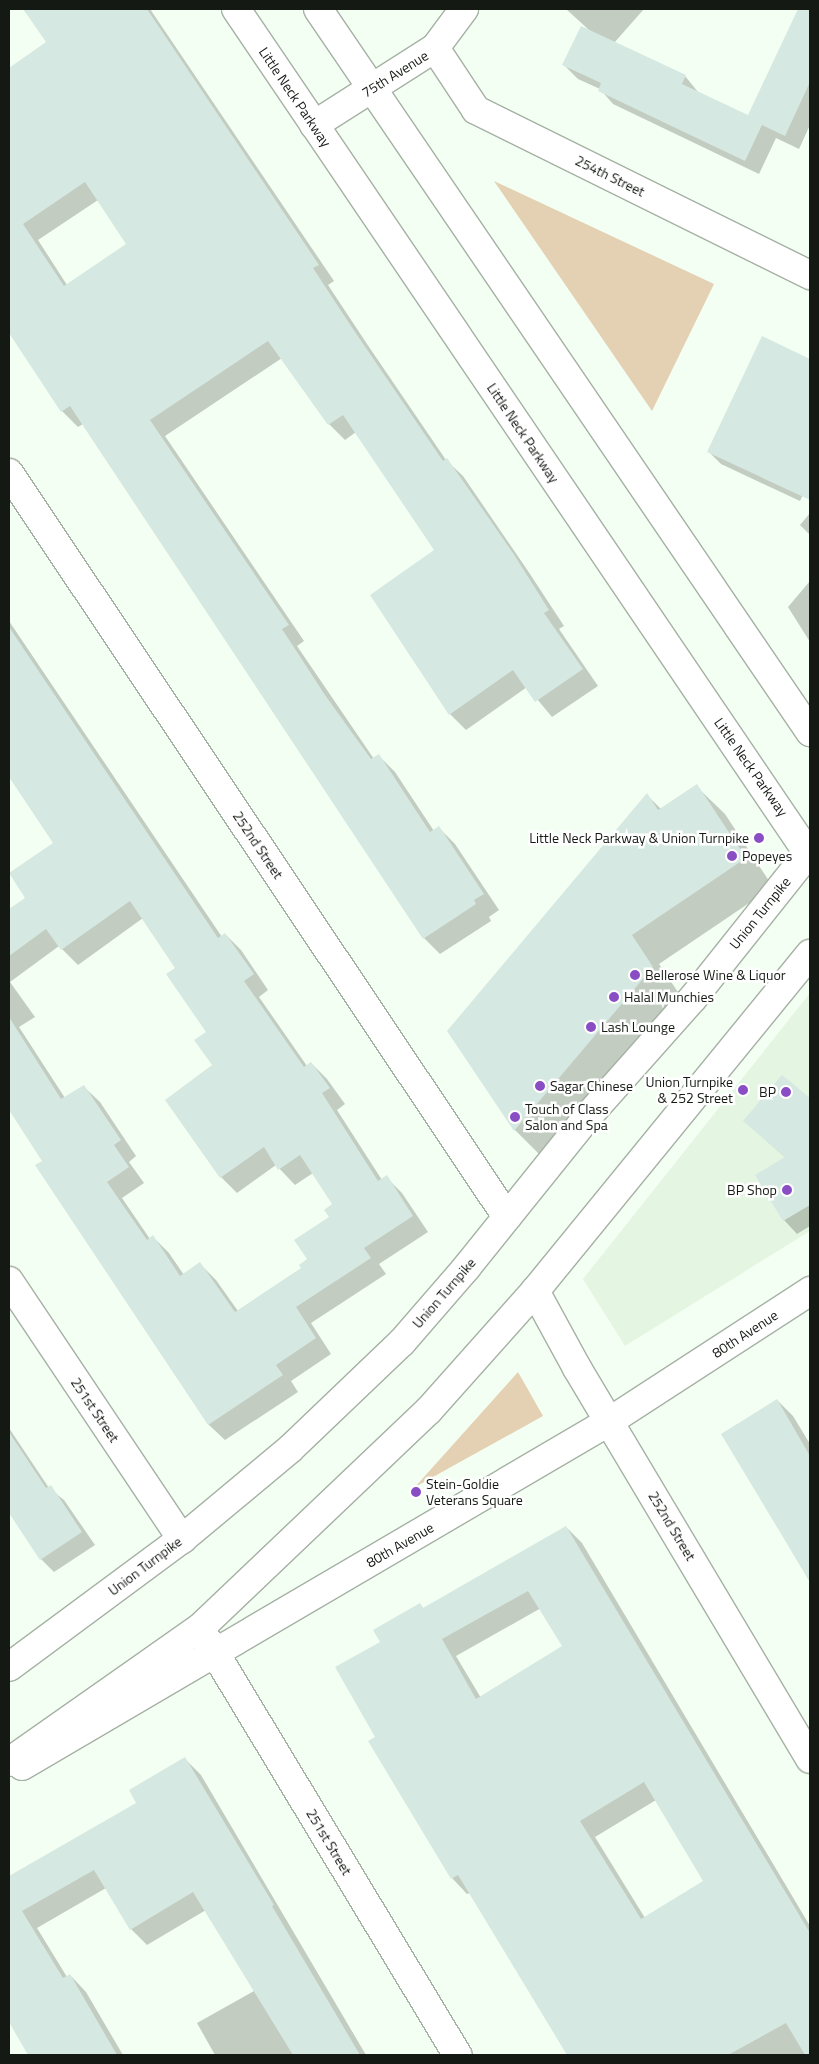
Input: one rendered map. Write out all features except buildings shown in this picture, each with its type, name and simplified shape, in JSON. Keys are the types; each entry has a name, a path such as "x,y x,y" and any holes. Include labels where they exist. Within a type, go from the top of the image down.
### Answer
{"main road":[{"name":"Little Neck Parkway","path":"236,9 810,853"},
{"path":"318,9 810,732"},
{"name":"75th Avenue","path":"314,126 435,48 464,9"},
{"name":"254th Street","path":"435,48 476,110 810,275"},
{"name":"252nd Street","path":"9,473 507,1217"},
{"name":"Union Turnpike","path":"9,1667 182,1539 335,1409 402,1342 590,1114 693,998 810,853"},
{"path":"9,1762 200,1628 429,1410 535,1291 810,954"},
{"name":"251st Street","path":"9,1281 182,1539"},
{"name":"252nd Street","path":"535,1291 610,1422 810,1759"},
{"name":"80th Avenue","path":"9,1774 610,1422 810,1291"},
{"name":"251st Street","path":"200,1628 458,2055"}],"shaded area":[{"path":"494,181 714,284 652,411"},
{"path":"810,993 810,1231 625,1346 583,1279"},
{"path":"518,1372 543,1416 415,1487"}],"place":[{"name":"Little Neck Parkway & Union Turnpike","path":"759,838"},
{"name":"Popeyes","path":"732,856"},
{"name":"Bellerose Wine & Liquor","path":"635,975"},
{"name":"Halal Munchies","path":"614,997"},
{"name":"Lash Lounge","path":"591,1027"},
{"name":"Sagar Chinese","path":"540,1086"},
{"name":"Union Turnpike & 252 Street","path":"743,1090"},
{"name":"BP","path":"786,1092"},
{"name":"Touch of Class Salon and Spa","path":"515,1117"},
{"name":"BP Shop","path":"787,1190"},
{"name":"Stein-Goldie Veterans Square","path":"416,1492"}]}
